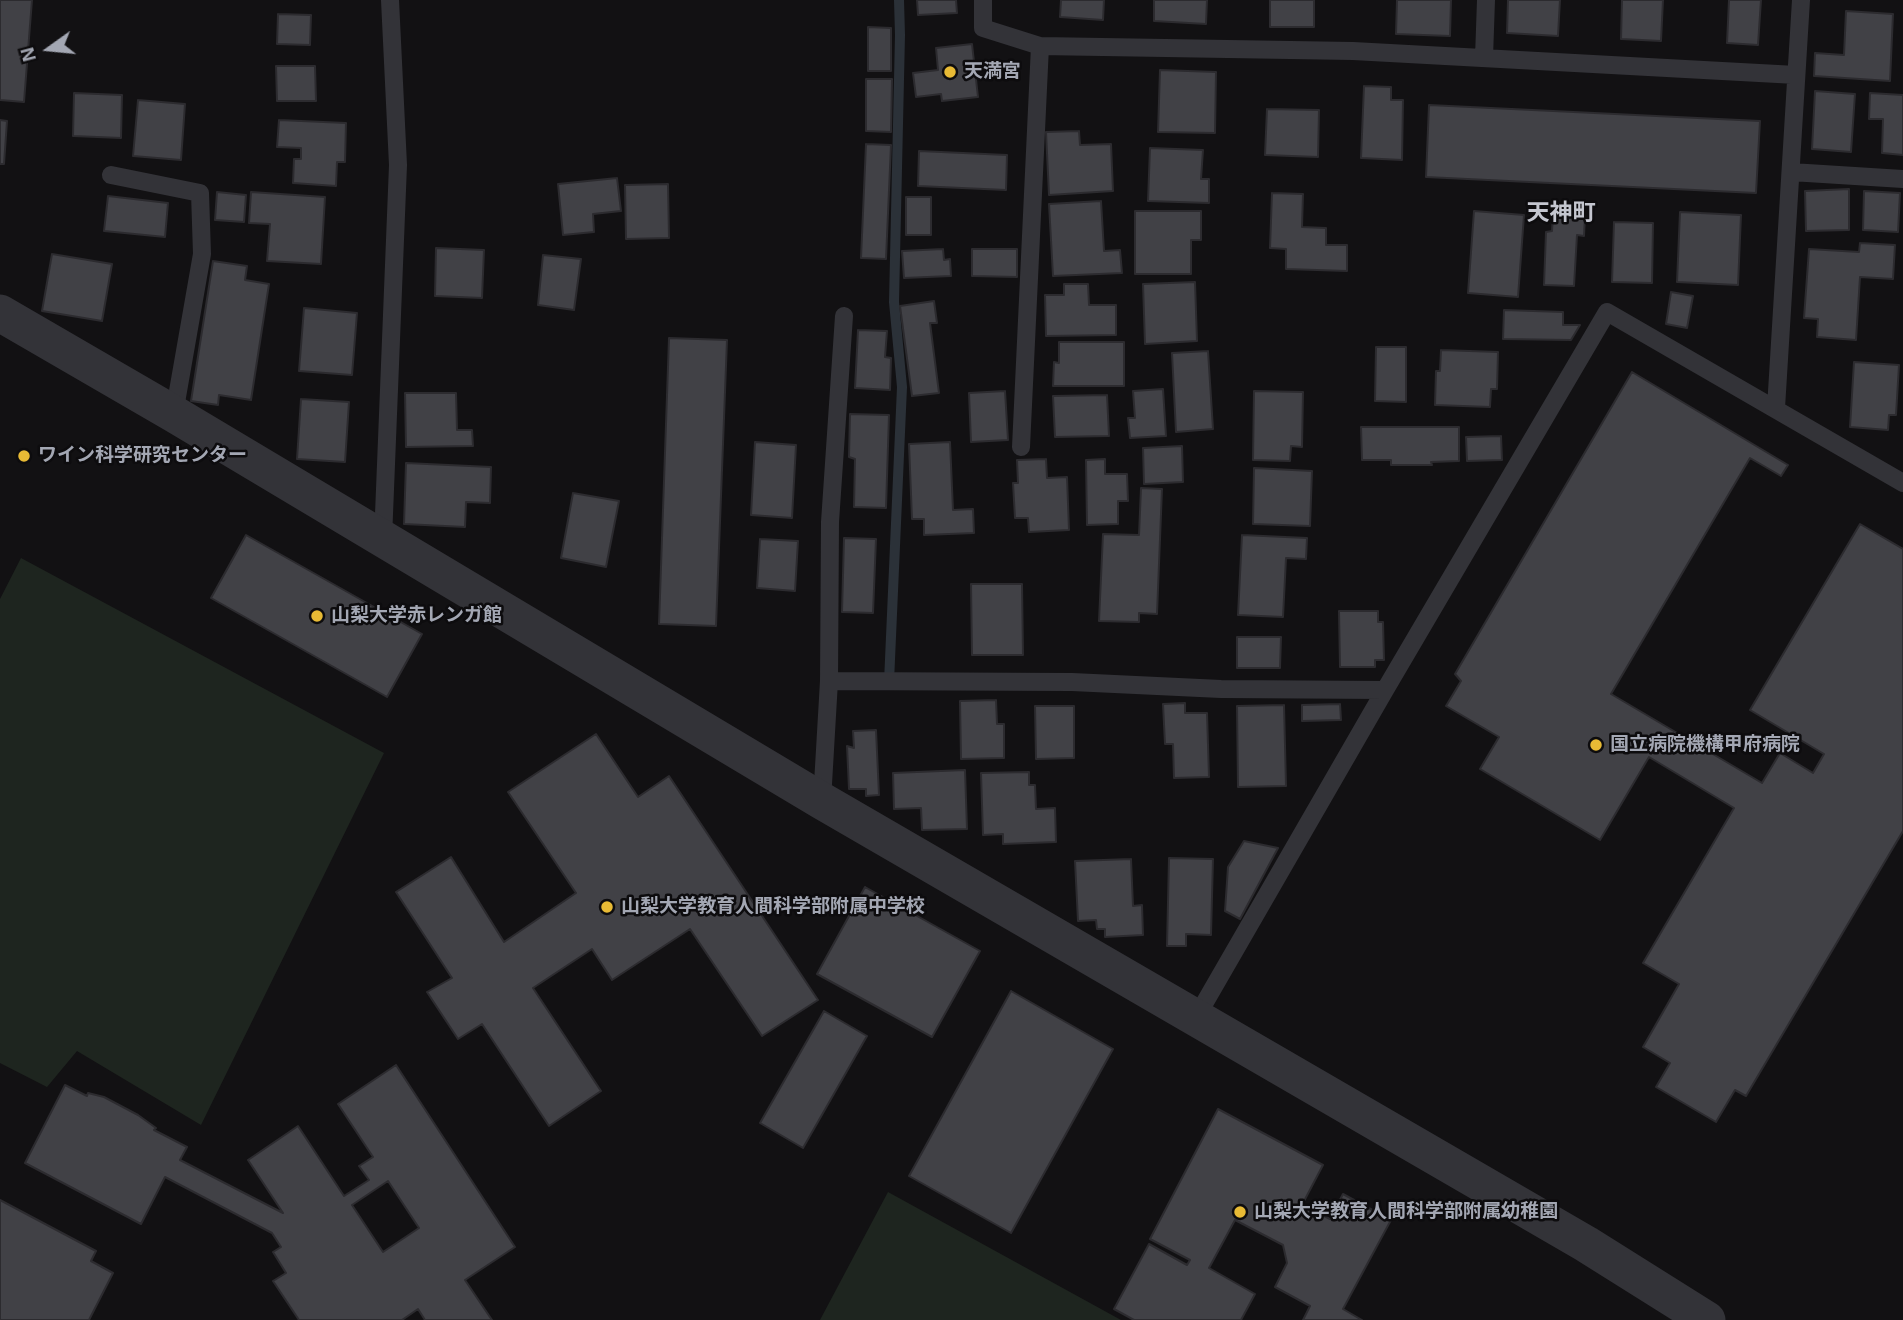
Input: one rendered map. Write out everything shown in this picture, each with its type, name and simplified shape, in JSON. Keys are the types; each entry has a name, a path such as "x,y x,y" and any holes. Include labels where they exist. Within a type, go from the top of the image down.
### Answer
{"street":[{"path":"0,313 822,801 1574,1237 1707,1320"}],"lane":[{"path":"383,538 398,165 390,0"},
{"path":"983,0 983,28 1040,46 1353,51 1796,75"},
{"path":"1484,58 1486,0"},
{"path":"1776,408 1801,0"},
{"path":"1021,447 1040,46"},
{"path":"1791,172 1903,179"},
{"path":"111,175 200,193 202,254 174,414"},
{"path":"1197,1016 1607,312 1903,483"},
{"path":"822,801 829,681 830,523 845,316"},
{"path":"829,681 1072,682 1221,689 1385,690"}],"shaded area":[{"path":"21,558 384,753 201,1125 77,1051 47,1087 0,1063 0,599"},
{"path":"888,1192 1121,1320 820,1320"}],"building":[{"path":"0,0 32,0 24,102 0,100"},
{"path":"917,0 956,0 957,13 918,15"},
{"path":"1061,0 1104,0 1103,20 1060,17"},
{"path":"1154,0 1207,0 1206,24 1154,21"},
{"path":"1270,0 1314,0 1314,27 1270,27"},
{"path":"1397,0 1451,0 1450,36 1396,34"},
{"path":"1508,0 1560,0 1558,36 1507,33"},
{"path":"1622,0 1663,0 1661,41 1621,39"},
{"path":"1729,0 1761,0 1758,45 1727,43"},
{"path":"1846,11 1893,14 1890,81 1814,76 1815,53 1844,55"},
{"path":"278,14 311,15 310,45 277,44"},
{"path":"868,27 891,28 891,71 868,71"},
{"name":"天満宮","path":"972,44 978,97 942,101 941,94 916,97 913,73 938,70 936,48"},
{"path":"276,66 315,66 316,101 277,101"},
{"path":"1160,70 1216,72 1215,133 1158,132"},
{"path":"866,79 892,79 891,132 866,131"},
{"path":"1364,86 1391,87 1391,100 1403,100 1402,160 1361,158"},
{"path":"1815,91 1855,94 1851,152 1812,149"},
{"path":"74,93 122,95 121,138 73,136"},
{"path":"1870,93 1903,95 1903,155 1882,153 1883,119 1869,119"},
{"path":"138,100 185,104 181,160 133,156"},
{"path":"1429,105 1760,121 1756,193 1426,177"},
{"path":"1267,109 1319,110 1318,157 1265,155"},
{"path":"0,120 7,121 4,164 0,164"},
{"path":"279,120 346,123 345,162 337,162 336,186 293,183 294,159 301,159 301,148 277,147"},
{"path":"1079,131 1080,145 1111,144 1113,191 1049,195 1046,132"},
{"path":"866,144 891,145 886,259 861,258"},
{"path":"1150,148 1203,150 1201,179 1209,179 1209,203 1148,201"},
{"path":"919,151 1007,155 1006,190 918,186"},
{"path":"617,178 621,211 593,214 594,232 563,235 558,184"},
{"path":"668,184 669,238 626,239 625,185"},
{"path":"1849,189 1849,230 1806,231 1805,191"},
{"path":"1864,191 1900,193 1898,232 1863,230"},
{"path":"217,192 246,195 244,222 215,220"},
{"path":"251,192 325,197 321,264 267,261 270,224 249,223"},
{"path":"1272,193 1303,194 1302,227 1326,228 1326,245 1347,245 1347,271 1286,269 1286,249 1270,248"},
{"path":"108,196 168,203 165,237 104,231"},
{"path":"906,197 931,197 931,235 906,235"},
{"path":"1101,201 1104,251 1120,250 1122,273 1053,276 1049,204"},
{"path":"1135,211 1201,211 1201,240 1191,240 1191,274 1135,274"},
{"path":"1474,211 1524,215 1518,297 1468,293"},
{"path":"1680,212 1741,215 1738,285 1677,282"},
{"path":"1553,215 1585,216 1584,236 1577,235 1574,286 1544,285 1546,232 1552,231"},
{"path":"1614,222 1653,223 1652,283 1612,282"},
{"path":"1860,243 1895,245 1893,279 1860,277 1856,340 1817,337 1818,319 1804,318 1809,249 1859,252"},
{"path":"436,248 484,250 482,298 435,296"},
{"path":"943,249 944,260 950,259 951,276 904,278 902,251"},
{"path":"972,249 1017,249 1017,277 972,276"},
{"path":"52,254 112,264 102,321 42,311"},
{"path":"543,255 581,259 574,310 538,305"},
{"path":"213,261 247,266 245,280 269,284 251,400 219,395 218,405 191,401"},
{"path":"1195,282 1197,341 1145,344 1143,284"},
{"path":"1064,284 1088,284 1089,305 1116,305 1116,335 1046,336 1045,295 1064,295"},
{"path":"1671,292 1693,296 1687,328 1666,324"},
{"path":"934,301 937,323 930,323 939,393 912,396 900,306"},
{"path":"304,308 357,313 352,375 299,371"},
{"path":"1504,310 1563,312 1563,325 1580,325 1571,340 1503,339"},
{"path":"858,330 887,331 885,357 891,358 890,390 855,388"},
{"path":"669,338 727,340 716,626 659,624"},
{"path":"1059,342 1124,342 1124,386 1053,386 1054,362 1059,363"},
{"path":"1376,347 1406,347 1406,402 1375,401"},
{"path":"1441,350 1498,352 1497,389 1491,389 1490,407 1435,405 1436,371 1440,371"},
{"path":"1208,351 1213,429 1176,432 1172,353"},
{"path":"1854,362 1899,365 1896,415 1889,415 1888,430 1850,427"},
{"name":"国立病院機構甲府病院","path":"1632,372 1788,465 1781,476 1750,458 1611,694 1762,783 1780,753 1813,773 1824,754 1750,710 1860,524 1903,549 1903,831 1746,1096 1735,1090 1716,1122 1656,1087 1670,1063 1643,1047 1679,984 1643,963 1734,808 1649,757 1600,840 1480,769 1499,737 1446,706 1461,681 1455,674"},
{"path":"1163,389 1166,436 1130,438 1128,418 1135,418 1133,391"},
{"path":"1005,391 1008,440 971,442 969,393"},
{"path":"1254,391 1303,392 1302,447 1291,446 1290,461 1253,460"},
{"path":"405,393 456,393 457,430 472,430 473,446 406,447"},
{"path":"1107,395 1109,436 1055,437 1053,396"},
{"path":"301,399 349,402 345,462 297,459"},
{"path":"850,414 889,415 886,508 854,507 855,459 849,457"},
{"path":"1361,427 1459,427 1459,461 1431,462 1432,465 1391,465 1391,460 1362,460"},
{"path":"1501,436 1502,460 1467,461 1466,437"},
{"path":"755,442 796,445 792,518 751,515"},
{"path":"950,442 953,510 973,509 974,533 924,535 924,519 912,519 909,444"},
{"path":"1182,446 1183,482 1144,484 1143,448"},
{"path":"1046,459 1047,478 1067,477 1069,530 1029,532 1028,518 1015,518 1013,483 1018,483 1017,460"},
{"path":"1105,459 1105,474 1127,474 1128,501 1118,501 1118,524 1087,525 1086,460"},
{"path":"406,463 491,467 490,503 466,502 465,527 404,524"},
{"path":"1254,468 1312,471 1310,526 1253,524"},
{"path":"1141,488 1162,489 1157,614 1139,613 1139,622 1099,621 1103,534 1139,535"},
{"path":"573,493 619,501 606,567 561,558"},
{"name":"山梨大学赤レンガ館","path":"246,535 422,634 387,697 211,598"},
{"path":"1242,535 1307,538 1306,559 1286,558 1283,617 1238,615"},
{"path":"844,538 876,539 873,613 842,612"},
{"path":"760,539 798,541 795,591 757,588"},
{"path":"971,584 1022,584 1023,655 972,655"},
{"path":"1339,611 1378,611 1378,622 1383,622 1384,660 1375,660 1375,667 1340,667"},
{"path":"1237,637 1281,637 1280,668 1237,668"},
{"path":"996,700 997,724 1004,724 1004,758 961,759 960,701"},
{"path":"1185,703 1185,713 1207,713 1209,777 1174,778 1173,744 1165,744 1163,704"},
{"path":"1340,704 1341,720 1302,721 1302,705"},
{"path":"1284,705 1286,786 1238,787 1237,706"},
{"path":"1035,706 1074,706 1074,758 1036,759"},
{"path":"876,730 879,795 866,796 866,789 849,789 847,746 854,748 853,731"},
{"path":"596,734 638,797 669,776 818,1000 762,1036 690,929 612,980 592,949 533,988 601,1091 549,1126 482,1024 458,1039 427,992 452,978 396,892 451,857 504,942 576,893 508,792"},
{"path":"965,770 967,829 922,830 921,808 894,809 893,773"},
{"path":"1029,772 1029,785 1035,785 1036,809 1055,808 1056,842 1003,844 1003,834 983,835 981,773"},
{"path":"1244,841 1278,848 1240,919 1225,911 1228,867"},
{"path":"1169,858 1213,859 1211,935 1186,934 1186,946 1167,946"},
{"path":"1131,859 1133,906 1142,905 1143,935 1105,937 1105,929 1097,929 1096,920 1078,921 1075,861"},
{"path":"865,887 980,951 932,1037 817,974"},
{"path":"1011,991 1113,1049 1011,1233 909,1176"},
{"path":"824,1011 867,1036 803,1148 760,1123"},
{"path":"396,1065 515,1247 465,1280 492,1320 425,1320 418,1309 402,1320 299,1320 273,1281 286,1273 273,1252 281,1247 272,1233 165,1177 141,1224 25,1163 65,1085 87,1096 88,1093 104,1097 138,1115 156,1128 154,1130 187,1147 180,1160 283,1213 248,1160 298,1126 344,1196 369,1180 359,1166 373,1157 338,1104","holes":["388,1181 419,1228 383,1252 352,1205"]},
{"name":"山梨大学教育人間科学部附属幼稚園","path":"1218,1109 1323,1165 1302,1205 1330,1219 1343,1194 1391,1220 1343,1309 1362,1320 1303,1320 1310,1306 1275,1287 1287,1263 1283,1245 1235,1220 1209,1268 1255,1294 1241,1320 1134,1320 1114,1309 1149,1244 1187,1265 1190,1260 1150,1239"},
{"path":"0,1200 96,1251 91,1261 113,1273 89,1320 0,1320"}],"waterway":[{"path":"889,682 902,387 894,302 899,0"}],"place":[{"name":"天満宮","path":"950,72"},
{"name":"ワイン科学研究センター","path":"24,456"},
{"name":"山梨大学赤レンガ館","path":"317,616"},
{"name":"国立病院機構甲府病院","path":"1596,745"},
{"name":"山梨大学教育人間科学部附属中学校","path":"607,907"},
{"name":"山梨大学教育人間科学部附属幼稚園","path":"1240,1212"}],"district":[{"name":"天神町","path":"1561,214"}]}
